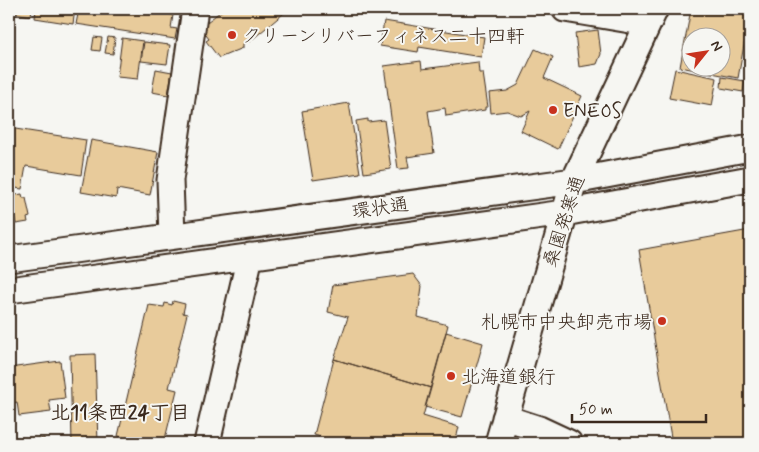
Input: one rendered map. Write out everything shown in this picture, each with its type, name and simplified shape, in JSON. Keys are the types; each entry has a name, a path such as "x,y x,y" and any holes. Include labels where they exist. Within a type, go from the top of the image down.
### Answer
{"street":[{"path":"172,236 170,180 195,9"},
{"path":"565,9 652,16"},
{"name":"桑園発寒通","path":"498,443 574,181 652,16"},
{"name":"環状通","path":"9,259 574,181 750,148"},
{"name":"環状通","path":"9,290 564,213 750,179"},
{"path":"207,443 250,256"},
{"path":"505,418 539,429 569,443"}],"building":[{"path":"9,9 32,9 31,16 9,12"},
{"path":"36,9 75,9 73,24 35,18"},
{"path":"79,9 144,9 144,11 173,15 171,28 177,29 175,39 76,24"},
{"name":"クリーンリバーフィネス二十四軒","path":"224,9 289,9 249,42 248,40 243,44 243,48 219,58 206,41 209,39 203,31 203,25"},
{"path":"691,9 750,9 750,23 748,23 738,78 732,77 732,28 687,28"},
{"path":"384,21 484,37 481,57 419,47 418,52 380,46"},
{"path":"598,30 601,54 597,64 579,67 575,33"},
{"path":"94,37 102,38 100,51 92,50"},
{"path":"108,37 115,38 113,54 105,53"},
{"path":"122,38 143,41 138,79 117,77"},
{"path":"144,42 170,45 167,64 141,61"},
{"path":"535,49 553,57 544,78 582,96 558,149 521,131 530,111 521,116 507,111 491,113 489,93 507,91 518,85"},
{"path":"421,61 422,69 478,62 479,73 483,73 488,107 485,107 485,110 446,116 445,108 428,111 434,153 407,157 409,168 398,169 384,66"},
{"path":"156,69 172,72 168,95 152,92"},
{"path":"675,69 682,70 682,78 717,78 712,106 669,98"},
{"path":"722,78 745,81 743,92 721,88"},
{"path":"349,103 360,173 313,180 302,111"},
{"path":"368,119 368,122 384,120 391,169 364,173 356,121"},
{"path":"9,128 86,140 81,175 26,166 22,189 9,187"},
{"path":"91,140 158,152 150,195 117,189 116,198 81,192"},
{"path":"22,194 23,198 26,198 30,217 27,218 28,222 16,224 10,196"},
{"path":"750,230 750,443 672,443 639,250"},
{"path":"413,274 422,286 418,317 448,325 431,388 334,359 348,317 328,312 333,285"},
{"path":"173,301 185,304 183,313 187,314 169,388 177,390 164,443 125,443 126,438 118,436 149,305 164,307 165,303 172,305"},
{"path":"446,332 483,343 462,417 425,407"},
{"path":"95,354 98,443 72,443 70,355"},
{"path":"334,359 431,388 423,416 459,427 455,443 342,443 314,435"},
{"path":"60,361 65,398 49,400 51,412 19,416 17,402 12,403 9,368"},
{"path":"44,438 45,443 21,443"}],"place":[{"name":"クリーンリバーフィネス二十四軒","path":"232,35"},
{"name":"ENEOS","path":"553,110"},
{"name":"札幌市中央卸売市場","path":"662,321"},
{"name":"北海道銀行","path":"451,376"}],"district":[{"name":"北11条西24丁目","path":"120,412"}]}
